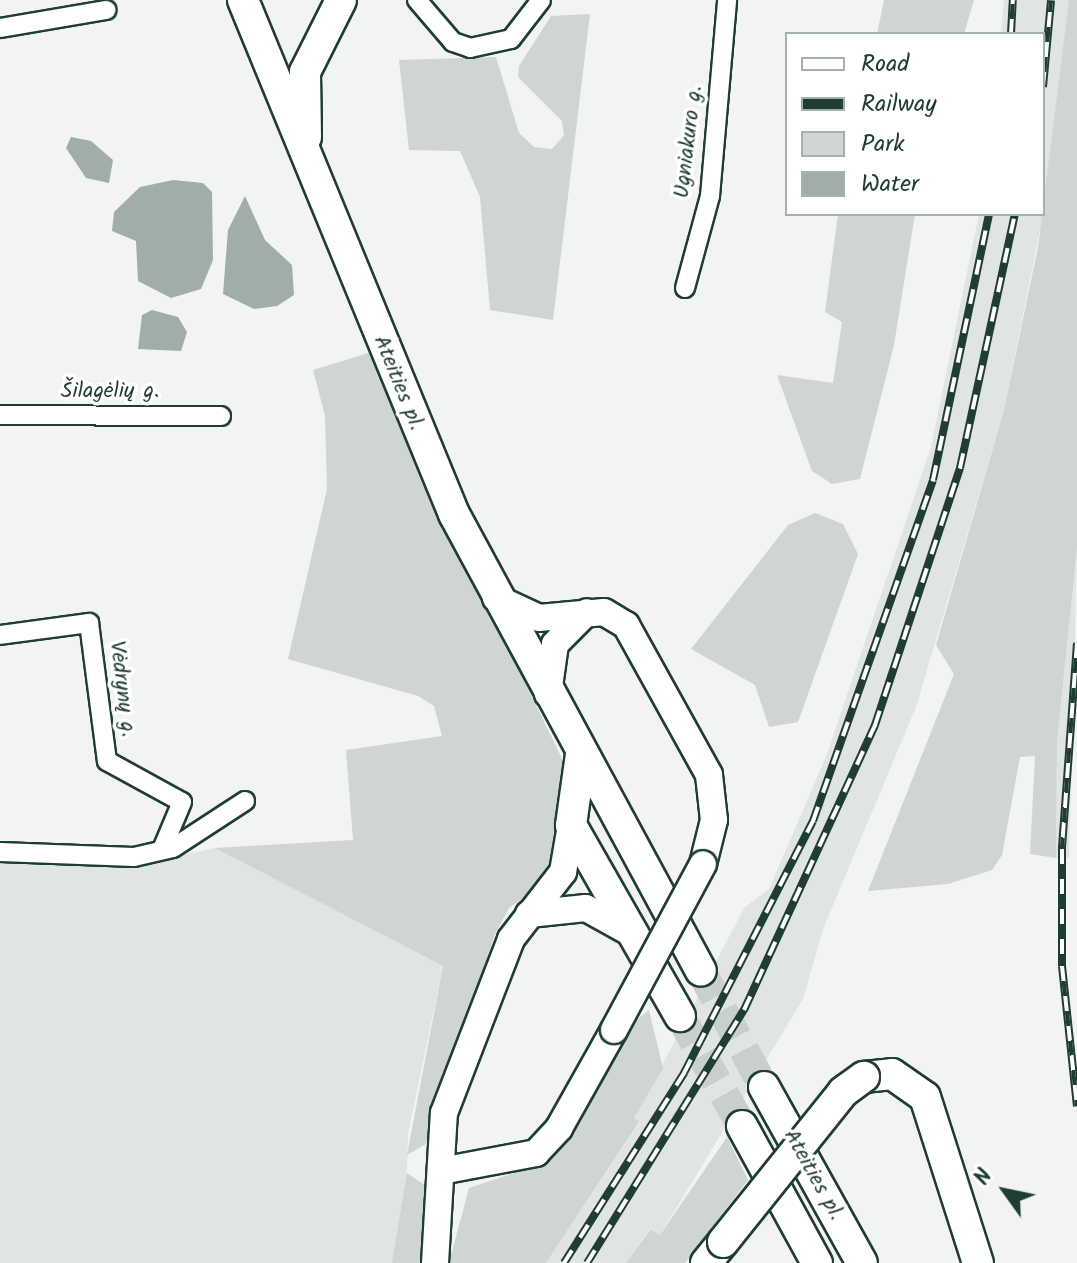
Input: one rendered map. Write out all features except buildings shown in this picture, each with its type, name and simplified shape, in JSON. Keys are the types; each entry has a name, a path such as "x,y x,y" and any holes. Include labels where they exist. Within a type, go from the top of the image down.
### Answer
{"main road":[{"path":"307,159 305,72 341,0"},
{"name":"Ateities pl.","path":"244,4 434,471 496,598 701,971"},
{"path":"441,1171 536,1153 559,1128 703,864 714,820 709,775 633,633 612,615 587,612 539,618 496,598"},
{"path":"548,695 555,644 587,612"},
{"path":"435,1263 444,1113 504,954 529,914 563,872 581,754"},
{"path":"571,825 680,1016"},
{"path":"529,914 586,908 637,938"},
{"path":"714,1252 843,1092 864,1077 892,1074 925,1097 978,1263"},
{"name":"Ateities pl.","path":"764,1087 862,1263"},
{"name":"Ateities pl.","path":"742,1126 811,1257"}],"street":[{"path":"417,0 453,42 470,48 511,39 541,0"},
{"name":"Ugniakuro g.","path":"685,288 710,196 727,0"},
{"path":"0,28 106,10"},
{"name":"Šilagėlių g.","path":"0,415 221,416"},
{"name":"Vėdrynų g.","path":"0,635 89,623 107,761 182,802 163,847"},
{"path":"0,852 134,857 163,847 173,848 245,801"}],"shaded area":[{"path":"1004,0 1069,0 1045,197 1045,32 1001,32"},
{"path":"979,216 1043,216 1004,410 916,707 823,929 803,999 660,1235 649,1230 626,1263 546,1263 639,1123 634,1119 744,908 769,889 827,754 931,447"},
{"path":"1077,548 1069,858 1056,858 1057,742"},
{"path":"215,848 443,966 408,1134 406,1204 392,1263 0,1263 0,859 157,861"}],"green space":[{"path":"884,0 974,0 965,32 877,32"},
{"path":"1069,0 1077,0 1077,548 1057,742 1056,858 1030,854 1035,756 1020,757 1002,855 992,870 948,884 868,891 954,674 936,645 1004,410 1042,216 1045,216 1045,191"},
{"path":"590,14 553,320 490,310 480,197 460,151 409,150 399,60 496,57 519,133 534,147 552,149 564,135 562,121 518,77 519,66 551,16"},
{"path":"838,216 915,216 894,345 860,479 832,484 812,471 777,375 833,383 842,322 825,312"},
{"path":"375,351 420,466 569,773 549,879 509,908 495,934 426,1144 407,1155 443,966 215,848 353,840 346,750 442,736 434,706 418,696 288,659 327,489 325,416 313,370"},
{"path":"815,513 843,524 858,554 798,722 769,727 755,685 691,649 788,525"},
{"path":"649,1010 663,1068 634,1118 639,1122 546,1263 449,1263 469,1188 541,1164 630,1025"},
{"path":"727,1137 748,1180 685,1263 626,1263 650,1230 660,1235"},
{"path":"407,1173 426,1186 427,1237 421,1263 392,1263"}],"water":[{"path":"71,137 91,141 113,160 109,183 86,178 66,148"},
{"path":"173,180 203,183 212,192 213,260 201,289 171,298 138,281 136,241 112,231 114,212 140,187"},
{"path":"245,196 265,240 292,265 294,295 277,306 254,309 223,294 228,230"},
{"path":"152,310 178,317 187,332 181,351 138,349 142,315"}],"tunnel":[{"path":"701,971 764,1087"},
{"path":"680,1016 742,1126"}],"railway":[{"path":"1011,32 1013,0"},
{"path":"1045,65 1051,0"},
{"path":"564,1263 684,1073 813,821 933,480 989,216"},
{"path":"587,1263 744,1010 875,725 960,468 1015,216"},
{"path":"1077,643 1062,849 1062,966 1077,1106"}]}
